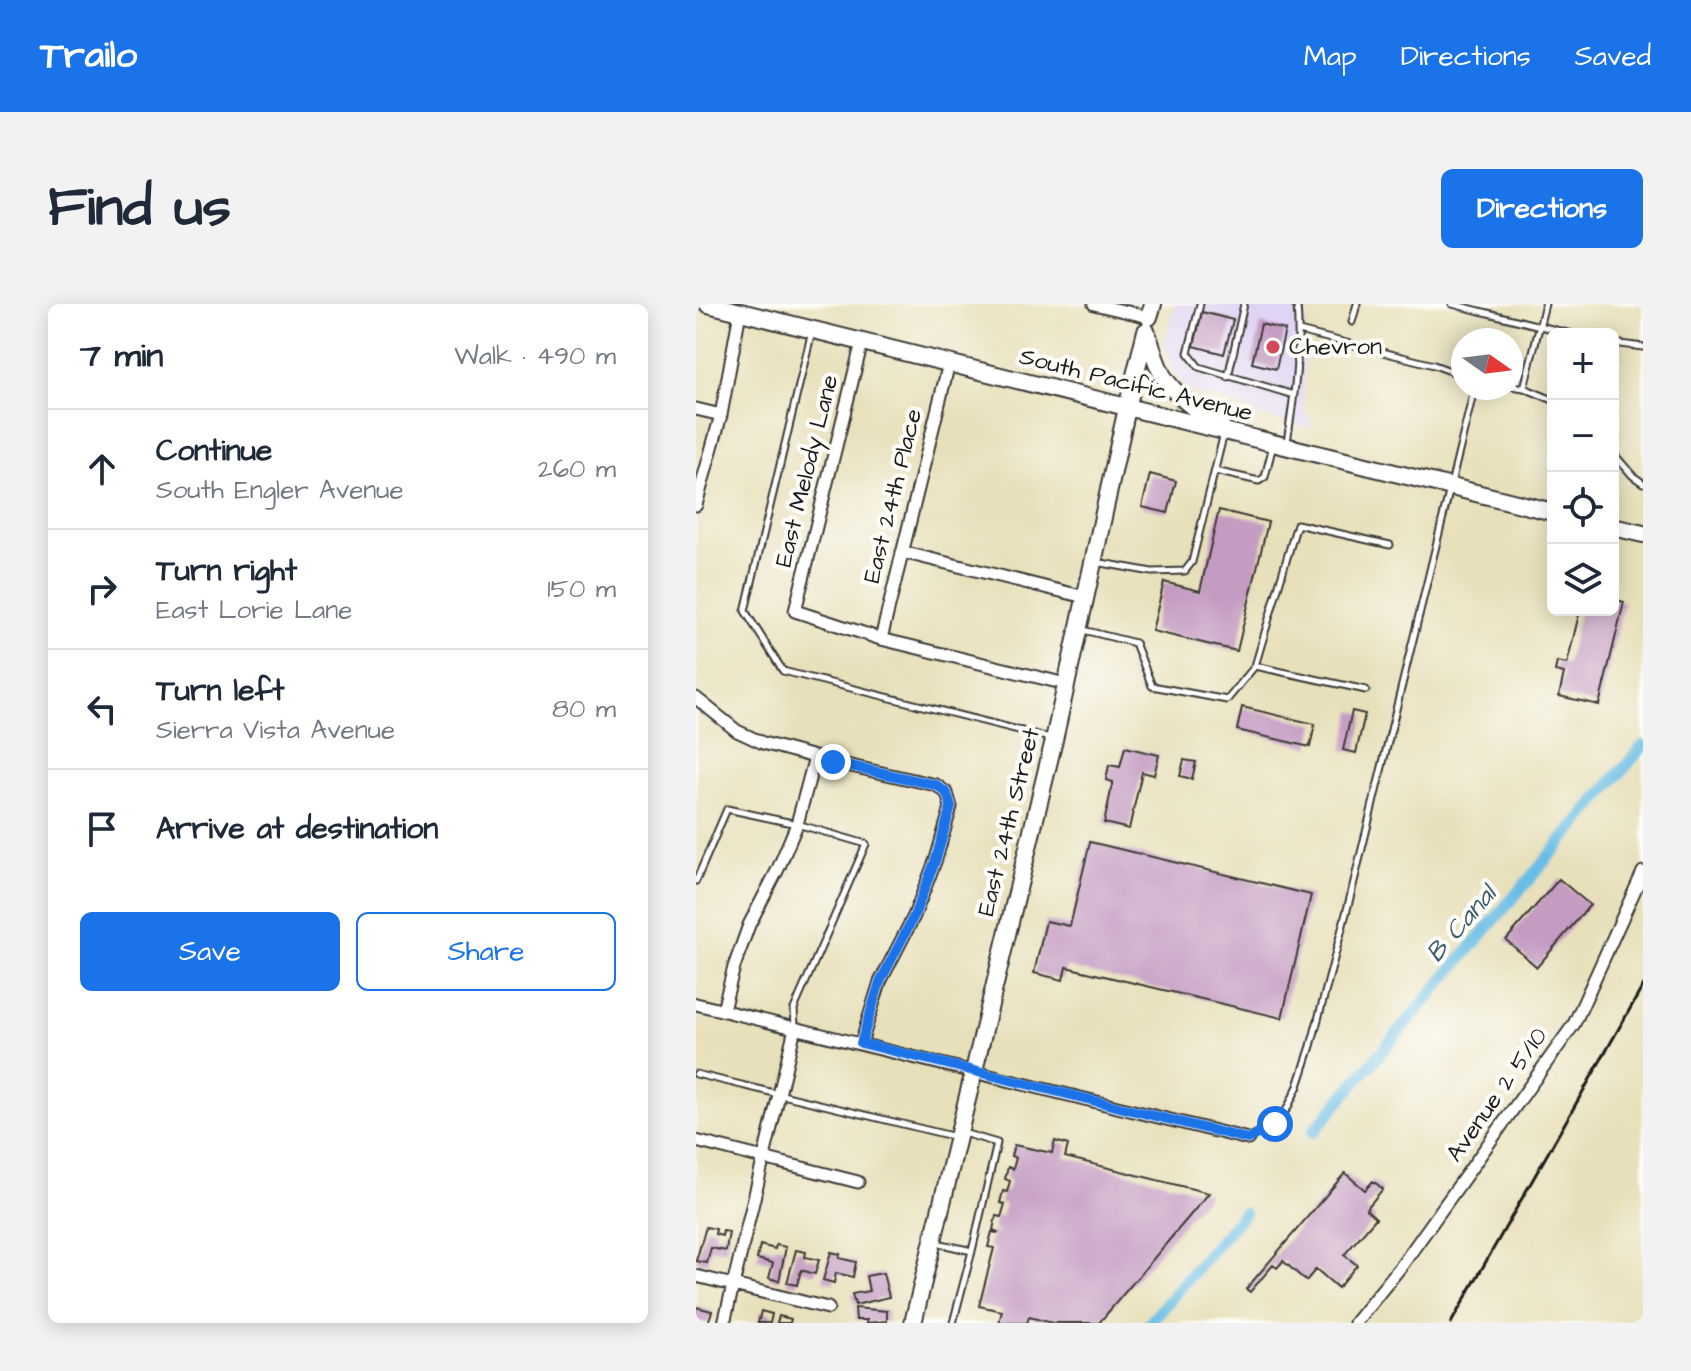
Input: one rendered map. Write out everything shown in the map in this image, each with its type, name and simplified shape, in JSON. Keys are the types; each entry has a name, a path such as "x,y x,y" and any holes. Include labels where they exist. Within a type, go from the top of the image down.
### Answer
{"main road":[{"name":"South Pacific Avenue","path":"708,304 1547,511"},
{"name":"East 24th Street","path":"913,1323 1054,740 1149,318"},
{"path":"1149,318 1157,363 1165,378 1201,413 1229,433"},
{"path":"1619,528 1643,534"}],"street":[{"path":"1094,304 1149,318"},
{"path":"696,505 721,415 740,312"},
{"name":"East Melody Lane","path":"862,342 795,611 881,639"},
{"name":"East 24th Place","path":"881,639 949,363"},
{"path":"696,409 721,415"},
{"path":"902,552 1085,597"},
{"path":"881,639 1066,684"},
{"path":"696,698 737,731 763,743 936,785 947,793 951,807 936,859 914,916 880,982 861,1043"},
{"path":"723,1010 749,925 797,824 815,757"},
{"name":"Avenue 2 5/10","path":"1355,1323 1402,1265 1574,1024 1643,872"},
{"path":"696,1004 1248,1139"},
{"path":"724,1323 795,1028"},
{"path":"696,1141 858,1182"},
{"path":"696,1276 828,1308"}],"lane":[{"path":"1200,304 1188,353 1199,367 1294,395"},
{"path":"1228,377 1244,304"},
{"path":"1215,471 1259,481 1265,477 1280,445 1294,395 1299,331 1297,306 1294,304"},
{"path":"1352,322 1357,304"},
{"path":"1452,304 1547,328"},
{"path":"1545,304 1524,388 1547,398"},
{"path":"812,330 745,611 783,671 1054,740"},
{"path":"1299,331 1451,371"},
{"path":"1619,344 1643,347"},
{"path":"1248,1139 1275,1124 1287,1109 1311,1046 1349,902 1470,400"},
{"path":"1092,562 1152,572 1185,571 1192,562 1215,471 1229,433"},
{"path":"1619,460 1643,483"},
{"path":"1078,629 1135,643 1152,686 1227,700 1255,666 1297,524 1390,545"},
{"path":"1255,666 1366,690"},
{"path":"696,881 727,809 797,824 866,844 794,1009 795,1028"},
{"path":"696,1074 997,1143 953,1323"},
{"path":"933,1242 972,1251"}],"shaded area":[{"path":"1175,304 1306,304 1303,408 1311,429 1258,415 1196,393 1183,385 1165,344"}],"building":[{"path":"1202,312 1233,320 1224,354 1194,346"},
{"path":"1261,324 1285,330 1276,369 1252,363"},
{"path":"1150,474 1176,481 1168,513 1142,507"},
{"path":"1219,510 1268,522 1237,651 1152,631 1164,582 1200,591"},
{"path":"1619,601 1624,602 1599,705 1559,696 1564,673 1555,671 1557,662 1567,664 1579,616 1619,616"},
{"path":"1242,707 1315,724 1310,747 1237,730"},
{"path":"1352,711 1365,714 1356,753 1343,750"},
{"path":"1125,747 1159,755 1154,775 1142,772 1129,829 1104,823 1113,782 1106,780 1109,765 1120,767"},
{"path":"1184,760 1196,762 1192,779 1180,776"},
{"path":"1090,842 1311,895 1282,1018 1066,967 1063,980 1034,973 1046,921 1070,926"},
{"path":"1559,879 1590,905 1537,967 1506,940"},
{"path":"1055,1141 1068,1145 1065,1157 1209,1193 1099,1323 1052,1323 1029,1317 1027,1323 999,1323 1002,1311 979,1306 994,1248 988,1247 992,1232 998,1232 993,1230 996,1216 1001,1217 1005,1204 1000,1203 1003,1191 1007,1192 1010,1181 1005,1179 1008,1167 1013,1169 1016,1158 1011,1156 1014,1145 1052,1153"},
{"path":"1345,1173 1365,1190 1373,1181 1383,1189 1366,1209 1376,1218 1344,1255 1357,1265 1338,1288 1316,1269 1306,1281 1283,1261 1277,1268 1273,1265 1250,1292 1246,1289"},
{"path":"706,1227 716,1229 715,1234 722,1236 723,1231 729,1232 726,1251 711,1248 707,1263 696,1261"},
{"path":"760,1245 775,1249 776,1245 786,1247 779,1281 769,1278 773,1263 757,1259"},
{"path":"796,1250 806,1252 805,1257 819,1260 815,1274 801,1270 797,1285 787,1283"},
{"path":"831,1252 840,1254 839,1258 856,1262 853,1277 836,1273 834,1283 823,1280"},
{"path":"883,1273 889,1297 855,1305 852,1294 869,1291 866,1276"},
{"path":"696,1307 712,1311 708,1323 696,1322"},
{"path":"855,1308 887,1311 887,1321 866,1323 867,1320 856,1320"},
{"path":"761,1311 772,1314 770,1323 758,1323"},
{"path":"779,1316 791,1319 790,1323 777,1323"}],"waterway":[{"name":"B Canal","path":"1313,1132 1643,746"},
{"name":"B Canal","path":"1150,1323 1244,1213"}],"railway":[{"path":"1451,1323 1643,986"}],"place":[{"name":"Chevron","path":"1273,347"}],"route":[{"path":"833,762 936,785 947,793 951,807 927,885 880,982 861,1043 1248,1139 1275,1124"}]}
